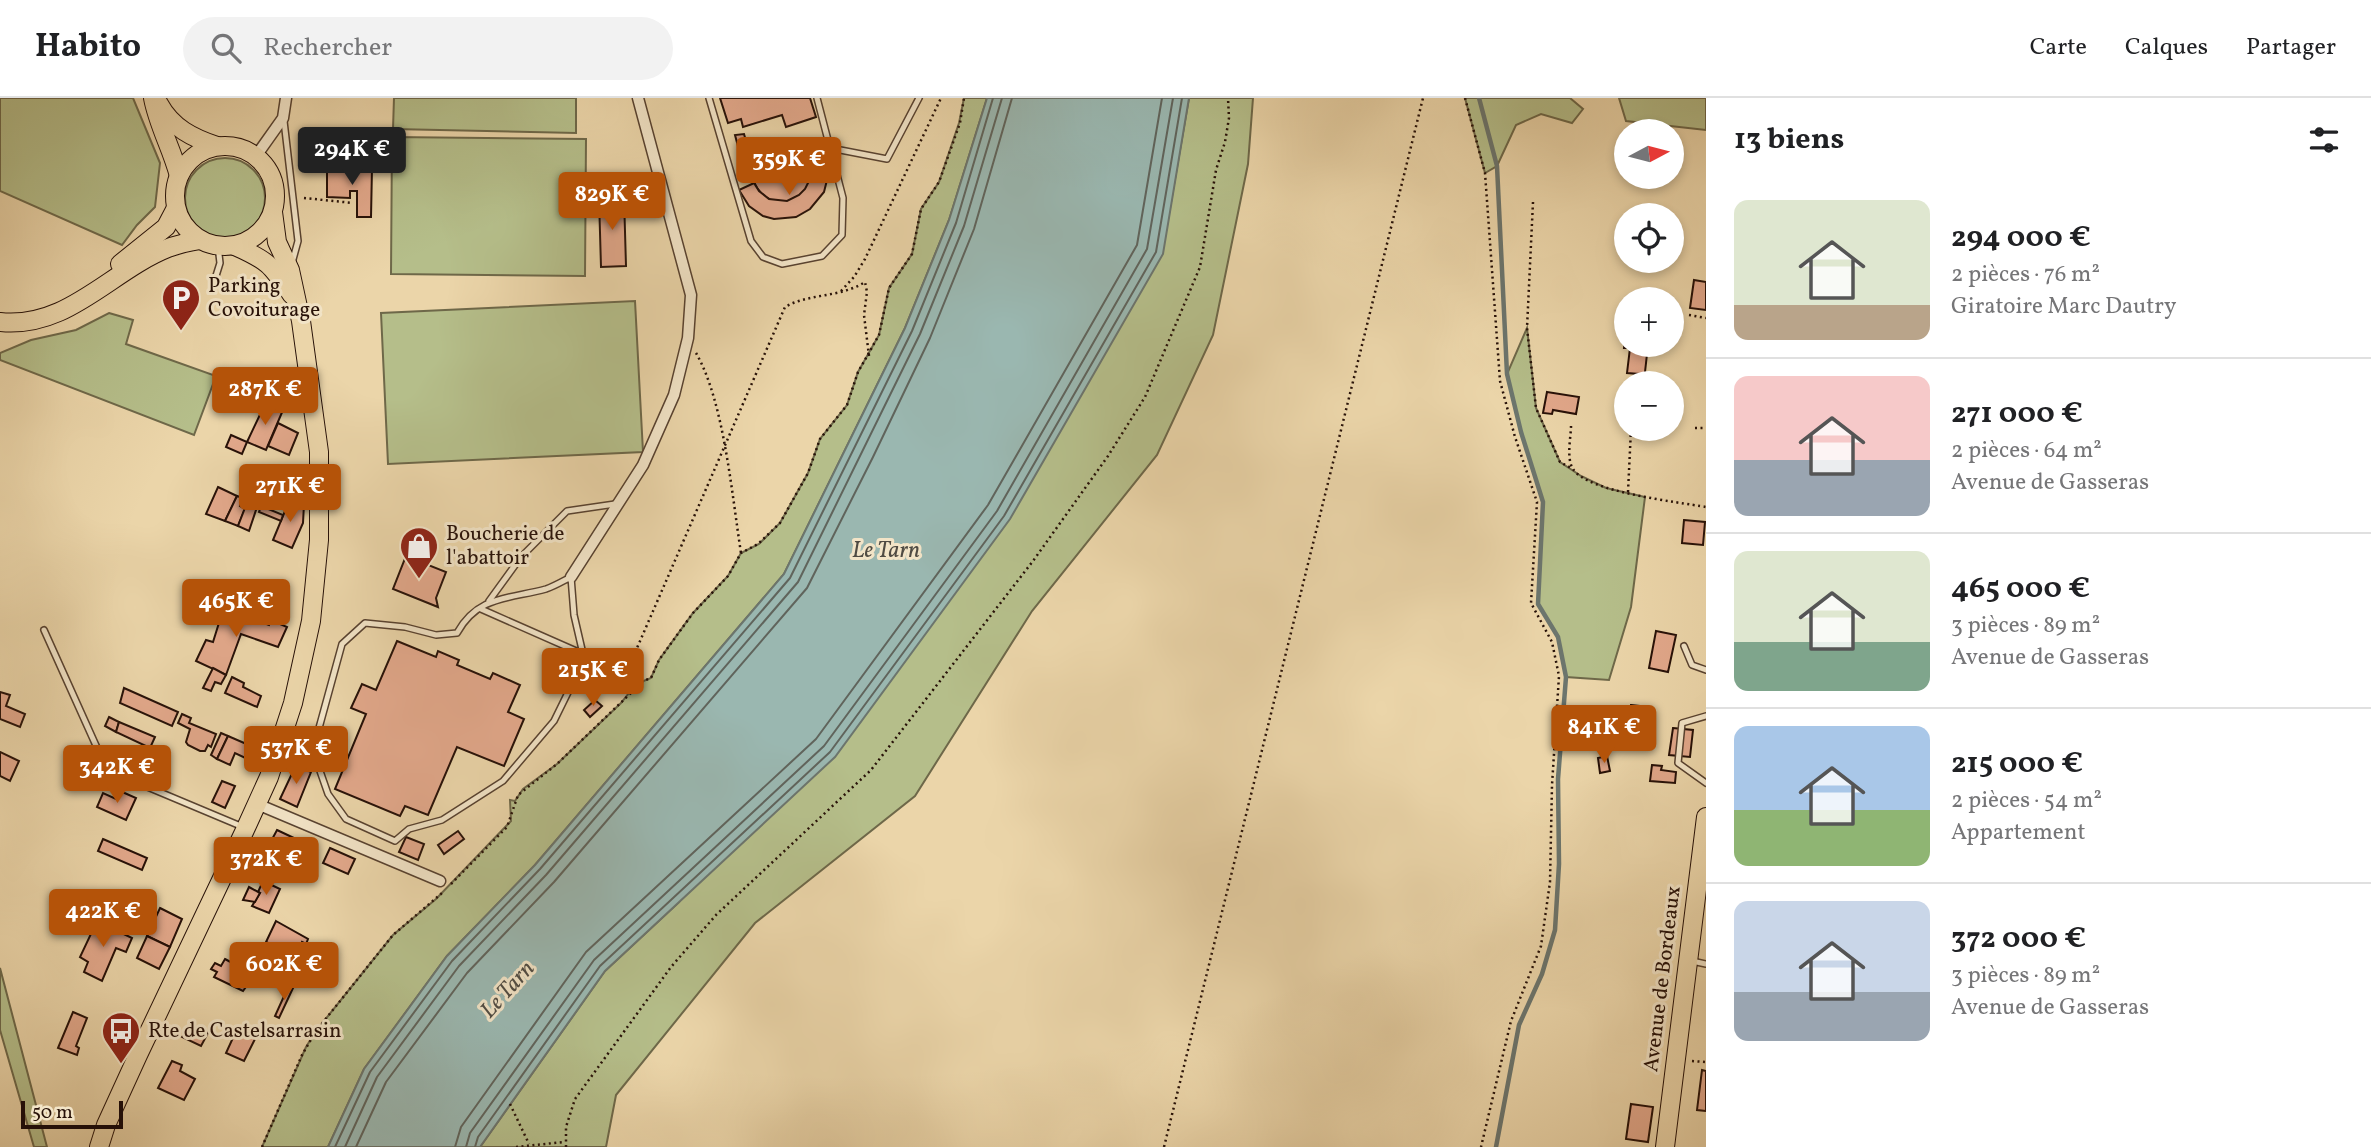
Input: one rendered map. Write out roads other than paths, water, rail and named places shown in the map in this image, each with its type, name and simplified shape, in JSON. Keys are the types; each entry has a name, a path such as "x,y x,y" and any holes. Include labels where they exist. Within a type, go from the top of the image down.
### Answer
{"main road":[{"path":"99,1147 106,1125 138,1055 257,804 293,703 312,621 319,540 319,452 290,270 277,242 273,181 266,167 256,156 244,149 217,146 187,134 163,112 155,98"},
{"path":"155,98 162,131 179,176"},
{"path":"200,240 181,221 174,197 179,176 194,156 217,146"},
{"path":"0,310 19,310 49,304 82,287 124,262 146,244 166,227 176,208"},
{"path":"226,246 254,237 262,230 273,212"},
{"path":"0,322 42,318 70,308 166,249 200,240 256,255 272,266 296,301"},
{"name":"Avenue de Bordeaux","path":"1665,1147 1705,825"}],"street":[{"path":"256,156 283,118 286,98"},
{"path":"571,577 643,465 674,395 688,338 691,295 638,98"},
{"path":"257,804 440,881"}],"lane":[{"path":"709,98 751,241 764,257 782,264 822,256 842,235 843,198 817,98"},
{"path":"830,148 887,159 919,98"},
{"path":"283,118 298,241 290,270"},
{"path":"215,279 226,246"},
{"path":"489,601 549,588 571,577 574,615 583,654 579,670 554,721 503,780 442,820 409,829 396,841 346,819 328,794 320,771 319,728 342,643 365,623 405,627 436,635 457,633 464,619 489,601 521,557 567,511 618,503"},
{"path":"481,609 583,654"},
{"path":"44,630 107,771 246,828"},
{"path":"1684,646 1692,665 1706,670"},
{"path":"1706,716 1682,723 1678,763 1706,783"},
{"path":"1688,960 1706,964"}],"water":[{"name":"Le Tarn","path":"987,98 1189,98 1163,254 1010,519 835,757 605,971 480,1147 328,1147 364,1069 447,956 535,865 784,574 905,328 949,220"}],"waterway":[{"path":"1479,98 1497,166 1507,374 1521,432 1543,502 1538,604 1558,637 1566,677 1558,779 1559,864 1555,930 1542,974 1519,1025 1496,1147"}],"place":[{"name":"Parking Covoiturage","path":"181,332"},
{"name":"Boucherie de l'abattoir","path":"419,580"},
{"name":"Rte de Castelsarrasin","path":"121,1065"}]}
